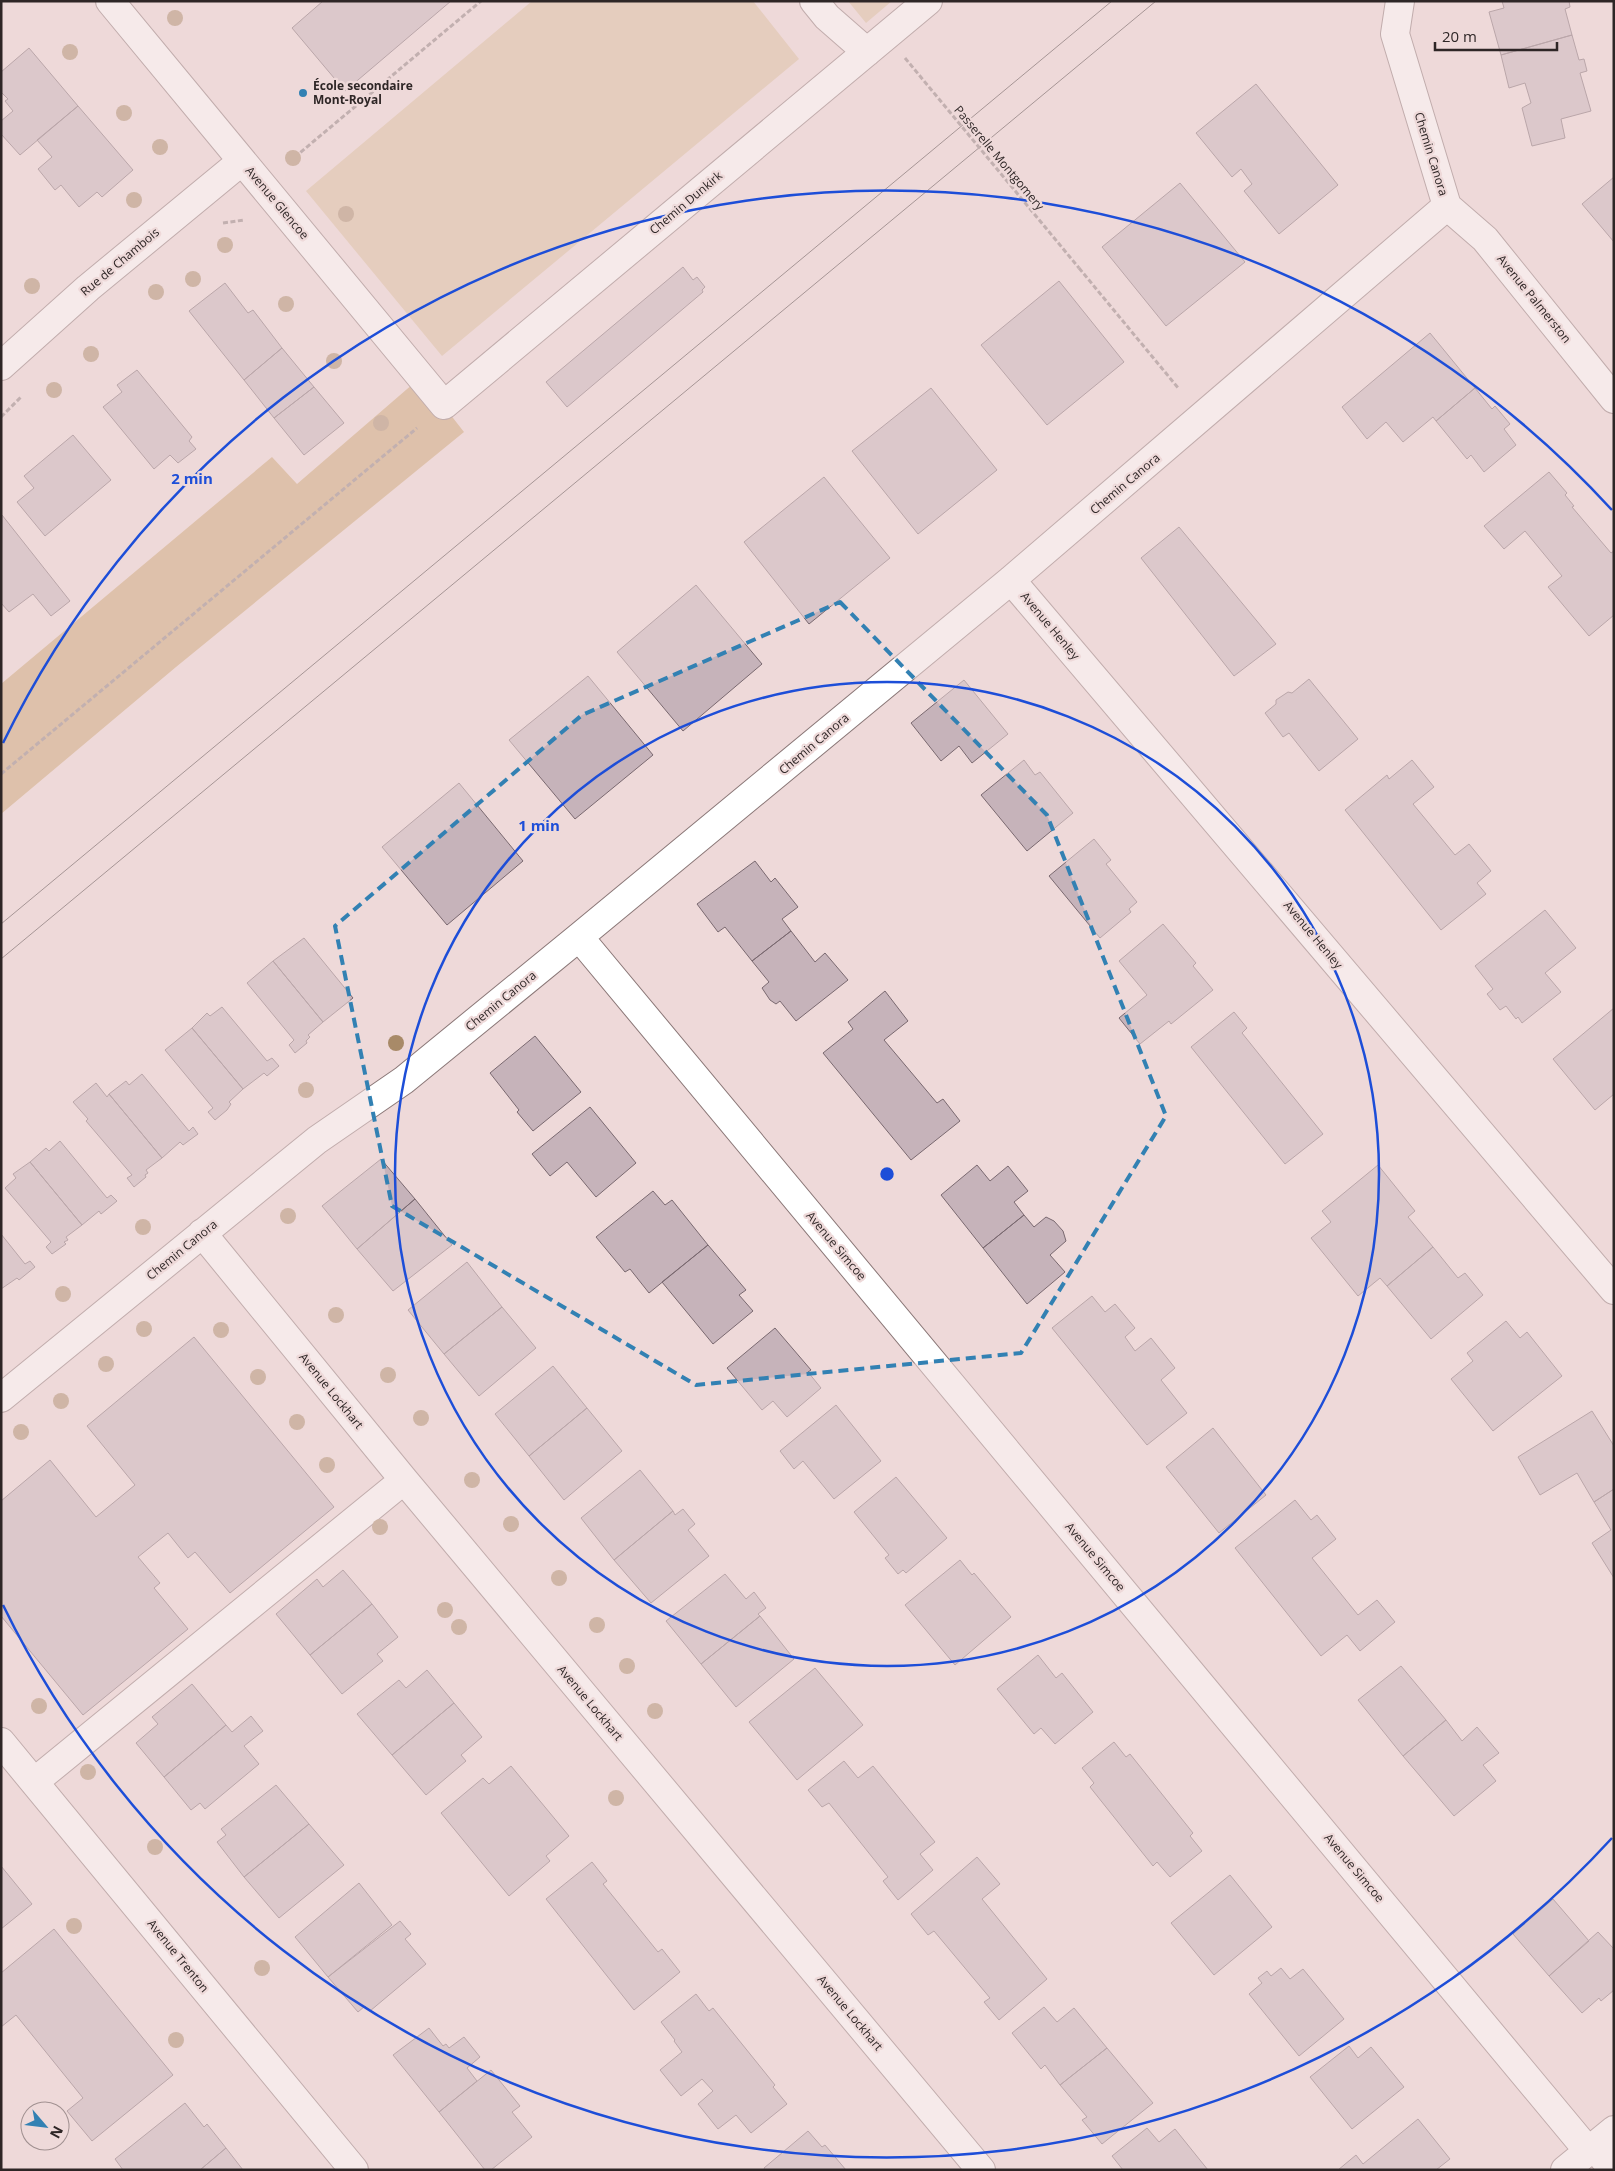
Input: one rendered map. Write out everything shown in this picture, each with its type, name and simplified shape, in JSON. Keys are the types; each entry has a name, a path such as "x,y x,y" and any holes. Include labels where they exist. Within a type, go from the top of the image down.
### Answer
{"street":[{"name":"Avenue Glencoe","path":"110,1 444,405"},
{"path":"814,1 827,17 868,52"},
{"name":"Chemin Dunkirk","path":"444,405 928,1"},
{"name":"Chemin Canora","path":"1,1398 317,1140 404,1080 579,938 1011,580 1447,206 1394,34 1400,1"},
{"name":"Rue de Chambois","path":"1,366 88,288 242,161"},
{"name":"Avenue Palmerston","path":"1447,206 1485,239 1614,399"},
{"name":"Avenue Henley","path":"1011,580 1614,1290"},
{"name":"Avenue Simcoe","path":"579,938 1585,2147 1604,2138 1613,2170"},
{"name":"Avenue Lockhart","path":"202,1233 404,1480 981,2170"},
{"path":"34,1782 404,1480"},
{"name":"Avenue Trenton","path":"1,1742 354,2170"},
{"path":"1565,2170 1604,2138"}],"path":[{"path":"262,184 481,1"},
{"name":"Passerelle Montgomery","path":"905,58 1182,393"},
{"path":"222,224 251,219"},
{"path":"1,417 29,389"},
{"path":"1,774 444,405"}],"highlighted area":[{"path":"840,602 1047,815 1166,1116 1021,1353 696,1385 392,1206 335,926 582,715"}],"shaded area":[{"path":"532,1 753,1 799,59 442,356 306,191"},
{"path":"848,1 892,1 866,23"},
{"path":"421,377 464,432 176,667 1,814 1,684 272,457 297,484"}],"building":[{"path":"323,1 451,1 345,91 292,28"},
{"path":"1502,1 1569,1 1570,7 1565,9 1572,35 1501,55 1489,12 1504,8"},
{"path":"1572,35 1579,60 1584,59 1587,71 1580,73 1591,111 1561,119 1565,138 1532,146 1522,108 1531,103 1525,83 1509,88 1501,55"},
{"path":"29,48 78,106 20,155 1,134 1,121 13,111 5,101 8,99 1,92 1,72"},
{"path":"1256,84 1338,185 1279,234 1244,191 1252,184 1241,169 1232,177 1196,133"},
{"path":"78,106 133,170 102,197 97,192 79,207 61,185 55,190 38,169 52,157 37,140"},
{"path":"1614,177 1614,242 1582,204"},
{"path":"1180,183 1245,262 1166,326 1102,247"},
{"path":"683,267 693,280 697,277 705,287 702,290 703,292 567,407 546,382"},
{"path":"1059,281 1124,362 1047,425 981,345"},
{"path":"225,283 248,313 253,310 282,348 244,380 189,311"},
{"path":"1430,333 1475,388 1436,421 1433,417 1403,442 1386,422 1367,439 1342,407"},
{"path":"282,348 314,387 274,418 244,380"},
{"path":"137,370 192,437 189,441 196,449 178,463 170,455 154,469 103,407 122,392 117,385"},
{"path":"314,387 344,423 304,455 274,418"},
{"path":"931,388 997,470 918,534 852,451"},
{"path":"1475,388 1492,409 1495,406 1510,424 1504,429 1516,445 1484,472 1471,455 1467,459 1436,421"},
{"path":"73,435 111,480 45,536 17,502 34,488 24,476"},
{"path":"1549,472 1567,493 1565,495 1574,506 1572,507 1611,553 1614,551 1614,615 1589,636 1548,587 1562,576 1525,531 1504,549 1484,526"},
{"path":"824,477 890,558 809,624 744,542"},
{"path":"2,515 70,601 51,616 33,594 9,612 1,603"},
{"path":"1179,527 1276,644 1234,676 1141,558"},
{"path":"696,585 762,664 683,731 617,652"},
{"path":"588,676 653,755 575,819 509,740"},
{"path":"1309,679 1358,739 1319,771 1289,733 1283,737 1265,713 1276,704 1276,700 1288,692 1292,693"},
{"path":"964,680 1008,734 972,763 959,746 941,761 911,723"},
{"path":"1024,760 1035,775 1040,772 1073,813 1027,851 981,795"},
{"path":"1412,760 1434,787 1413,804 1455,855 1469,844 1491,871 1477,883 1486,894 1441,930 1345,810 1387,775 1389,779"},
{"path":"459,783 523,861 447,925 382,847"},
{"path":"1094,839 1111,860 1106,864 1137,902 1129,909 1131,912 1100,938 1049,876"},
{"path":"755,861 771,882 775,878 798,907 782,919 791,931 752,961 725,927 718,932 697,904"},
{"path":"1545,910 1576,948 1545,973 1561,992 1522,1023 1518,1017 1516,1019 1506,1006 1500,1010 1487,994 1493,989 1475,966"},
{"path":"1163,924 1196,963 1193,966 1213,990 1171,1024 1169,1021 1140,1044 1119,1018 1147,995 1119,961"},
{"path":"791,931 815,962 825,953 848,980 796,1021 780,1001 776,1004 770,1000 762,988 769,982 752,961"},
{"path":"304,938 353,998 323,1022 273,961"},
{"path":"273,961 323,1022 308,1035 310,1037 306,1041 307,1043 295,1053 289,1045 294,1040 247,983"},
{"path":"885,991 908,1021 884,1040 937,1103 943,1099 960,1121 911,1160 823,1053 853,1029 848,1022"},
{"path":"222,1007 267,1061 272,1058 279,1066 267,1076 264,1073 243,1089 192,1028 207,1013 210,1016"},
{"path":"1614,1008 1614,1094 1595,1110 1553,1059"},
{"path":"1234,1012 1247,1028 1242,1033 1323,1134 1285,1164 1191,1047"},
{"path":"192,1028 243,1089 229,1102 231,1104 227,1110 215,1120 208,1112 213,1108 165,1050"},
{"path":"535,1036 581,1092 533,1131 517,1112 519,1110 490,1073"},
{"path":"142,1074 189,1131 193,1127 198,1134 183,1145 180,1142 162,1158 109,1094 126,1081 129,1085"},
{"path":"96,1083 107,1097 109,1094 162,1158 146,1170 148,1173 145,1175 146,1177 134,1187 127,1178 132,1175 86,1121 88,1119 73,1102"},
{"path":"590,1107 636,1163 596,1197 567,1162 550,1176 532,1154"},
{"path":"60,1141 107,1198 111,1195 117,1201 101,1214 99,1211 82,1225 30,1162 46,1148 49,1151"},
{"path":"381,1159 415,1199 357,1249 322,1206"},
{"path":"30,1162 82,1225 66,1237 68,1240 64,1242 66,1244 52,1254 46,1247 51,1242 5,1188 16,1178 13,1174"},
{"path":"977,1165 990,1181 1008,1166 1028,1191 1014,1202 1024,1215 983,1248 941,1195"},
{"path":"1378,1165 1415,1211 1408,1217 1433,1247 1387,1286 1380,1278 1358,1296 1311,1238 1331,1222 1322,1211"},
{"path":"653,1191 665,1205 672,1200 708,1245 649,1293 630,1269 625,1272 596,1237"},
{"path":"415,1199 452,1245 393,1291 357,1249"},
{"path":"1024,1215 1034,1227 1046,1217 1054,1221 1063,1231 1066,1241 1050,1255 1065,1272 1027,1304 983,1248"},
{"path":"1,1234 25,1264 30,1261 35,1267 19,1280 17,1278 1,1289"},
{"path":"708,1245 746,1290 739,1295 753,1311 713,1344 662,1282"},
{"path":"1433,1247 1458,1278 1465,1273 1483,1295 1431,1339 1387,1286"},
{"path":"467,1262 502,1307 444,1354 408,1310"},
{"path":"1092,1296 1105,1312 1115,1304 1135,1328 1125,1337 1135,1351 1151,1338 1175,1368 1161,1380 1187,1413 1147,1445 1052,1328"},
{"path":"502,1307 536,1348 479,1396 444,1354"},
{"path":"1506,1321 1520,1338 1527,1332 1562,1376 1493,1431 1451,1379 1473,1361 1467,1353"},
{"path":"775,1328 811,1370 808,1372 821,1388 787,1417 773,1401 762,1410 727,1368"},
{"path":"194,1337 334,1507 230,1593 195,1552 188,1558 168,1533 138,1557 160,1583 154,1588 188,1629 83,1715 1,1616 1,1501 50,1460 96,1517 135,1485 87,1426"},
{"path":"553,1366 587,1408 529,1456 495,1414"},
{"path":"836,1405 881,1461 834,1499 803,1461 794,1469 780,1451"},
{"path":"587,1408 622,1451 564,1500 529,1456"},
{"path":"1592,1411 1614,1446 1614,1489 1594,1502 1577,1473 1540,1495 1518,1457"},
{"path":"1213,1428 1266,1495 1219,1533 1166,1467"},
{"path":"640,1470 673,1511 614,1560 581,1518"},
{"path":"896,1477 947,1538 906,1573 903,1570 898,1574 885,1558 889,1555 854,1512"},
{"path":"1614,1489 1614,1578 1592,1543 1611,1530 1594,1502"},
{"path":"1295,1500 1311,1520 1317,1515 1336,1539 1312,1558 1358,1615 1377,1600 1395,1622 1360,1651 1347,1635 1321,1656 1235,1548"},
{"path":"683,1509 695,1524 688,1530 709,1556 651,1603 614,1560 673,1511 675,1515"},
{"path":"960,1560 972,1575 974,1573 1011,1617 955,1665 905,1605"},
{"path":"343,1570 372,1604 310,1655 276,1614 317,1579 323,1587"},
{"path":"725,1574 746,1599 754,1592 766,1608 758,1614 760,1616 701,1664 666,1621"},
{"path":"372,1604 398,1637 377,1654 383,1661 342,1694 310,1655"},
{"path":"760,1616 794,1659 736,1707 701,1664"},
{"path":"1038,1655 1056,1678 1062,1673 1093,1712 1055,1744 1041,1728 1034,1734 997,1689"},
{"path":"1401,1666 1446,1720 1403,1756 1358,1700"},
{"path":"815,1668 863,1725 797,1780 749,1722"},
{"path":"427,1670 454,1703 392,1755 357,1714 399,1680 406,1688"},
{"path":"192,1684 226,1725 164,1777 136,1743 158,1724 152,1717"},
{"path":"454,1703 482,1737 461,1755 466,1761 426,1795 392,1755"},
{"path":"251,1716 263,1731 244,1746 259,1764 205,1809 200,1803 191,1810 164,1777 226,1725 232,1732"},
{"path":"1446,1720 1462,1741 1477,1727 1499,1753 1483,1765 1496,1781 1454,1816 1403,1756"},
{"path":"1114,1742 1126,1757 1130,1754 1193,1833 1190,1836 1202,1851 1170,1877 1157,1862 1153,1866 1090,1787 1094,1783 1082,1768"},
{"path":"844,1761 858,1778 873,1766 935,1842 920,1854 933,1870 898,1900 883,1881 888,1877 829,1803 822,1807 808,1790"},
{"path":"511,1766 569,1836 546,1856 550,1861 509,1896 441,1813 483,1778 489,1784"},
{"path":"276,1785 309,1824 244,1877 217,1842 226,1835 221,1829"},
{"path":"309,1824 344,1865 279,1918 244,1877"},
{"path":"977,1857 1000,1884 982,1899 1047,1979 999,2020 984,2002 990,1998 934,1931 928,1935 911,1914"},
{"path":"592,1862 607,1881 603,1884 658,1952 662,1949 680,1972 634,2010 546,1899"},
{"path":"1,1866 32,1904 1,1929"},
{"path":"1230,1875 1272,1927 1214,1975 1171,1923"},
{"path":"359,1883 392,1925 328,1977 295,1937"},
{"path":"1553,1899 1589,1941 1549,1976 1513,1934"},
{"path":"400,1921 411,1934 405,1939 426,1964 370,2011 365,2006 358,2012 328,1977"},
{"path":"54,1929 173,2075 92,2141 70,2115 70,2109 83,2098 16,2015 1,2027 1,1973"},
{"path":"1598,1932 1614,1949 1614,1990 1601,2001 1599,1998 1582,2013 1549,1976"},
{"path":"1281,1968 1290,1979 1303,1969 1344,2019 1299,2056 1249,1994 1262,1983 1258,1978 1267,1971 1271,1976"},
{"path":"696,1994 709,2011 713,2008 775,2085 773,2087 787,2104 751,2133 736,2115 718,2129 698,2104 713,2091 702,2079 681,2096 660,2070 682,2052 661,2022"},
{"path":"1044,2007 1057,2022 1074,2008 1107,2048 1060,2085 1045,2065 1041,2069 1012,2033"},
{"path":"429,2028 443,2046 446,2044 449,2048 464,2037 480,2057 467,2068 477,2081 439,2112 393,2055"},
{"path":"1349,2046 1358,2058 1371,2047 1404,2087 1352,2129 1310,2077"},
{"path":"1107,2048 1153,2103 1102,2144 1082,2120 1087,2117 1060,2085"},
{"path":"491,2070 520,2106 512,2112 532,2137 491,2170 485,2170 439,2112"},
{"path":"185,2103 204,2127 207,2124 226,2148 200,2170 123,2170 115,2159"},
{"path":"1418,2119 1450,2159 1436,2170 1338,2170 1356,2155 1363,2164"},
{"path":"1147,2128 1159,2142 1175,2129 1208,2170 1123,2170 1112,2156"},
{"path":"808,2131 822,2147 825,2145 846,2170 765,2170 764,2168"},
{"path":"226,2148 243,2170 200,2170"}],"tram line":[{"path":"1,924 1112,1"},
{"path":"1,959 1156,1"}],"place":[{"name":"École secondaire Mont-Royal","path":"303,93"}]}
